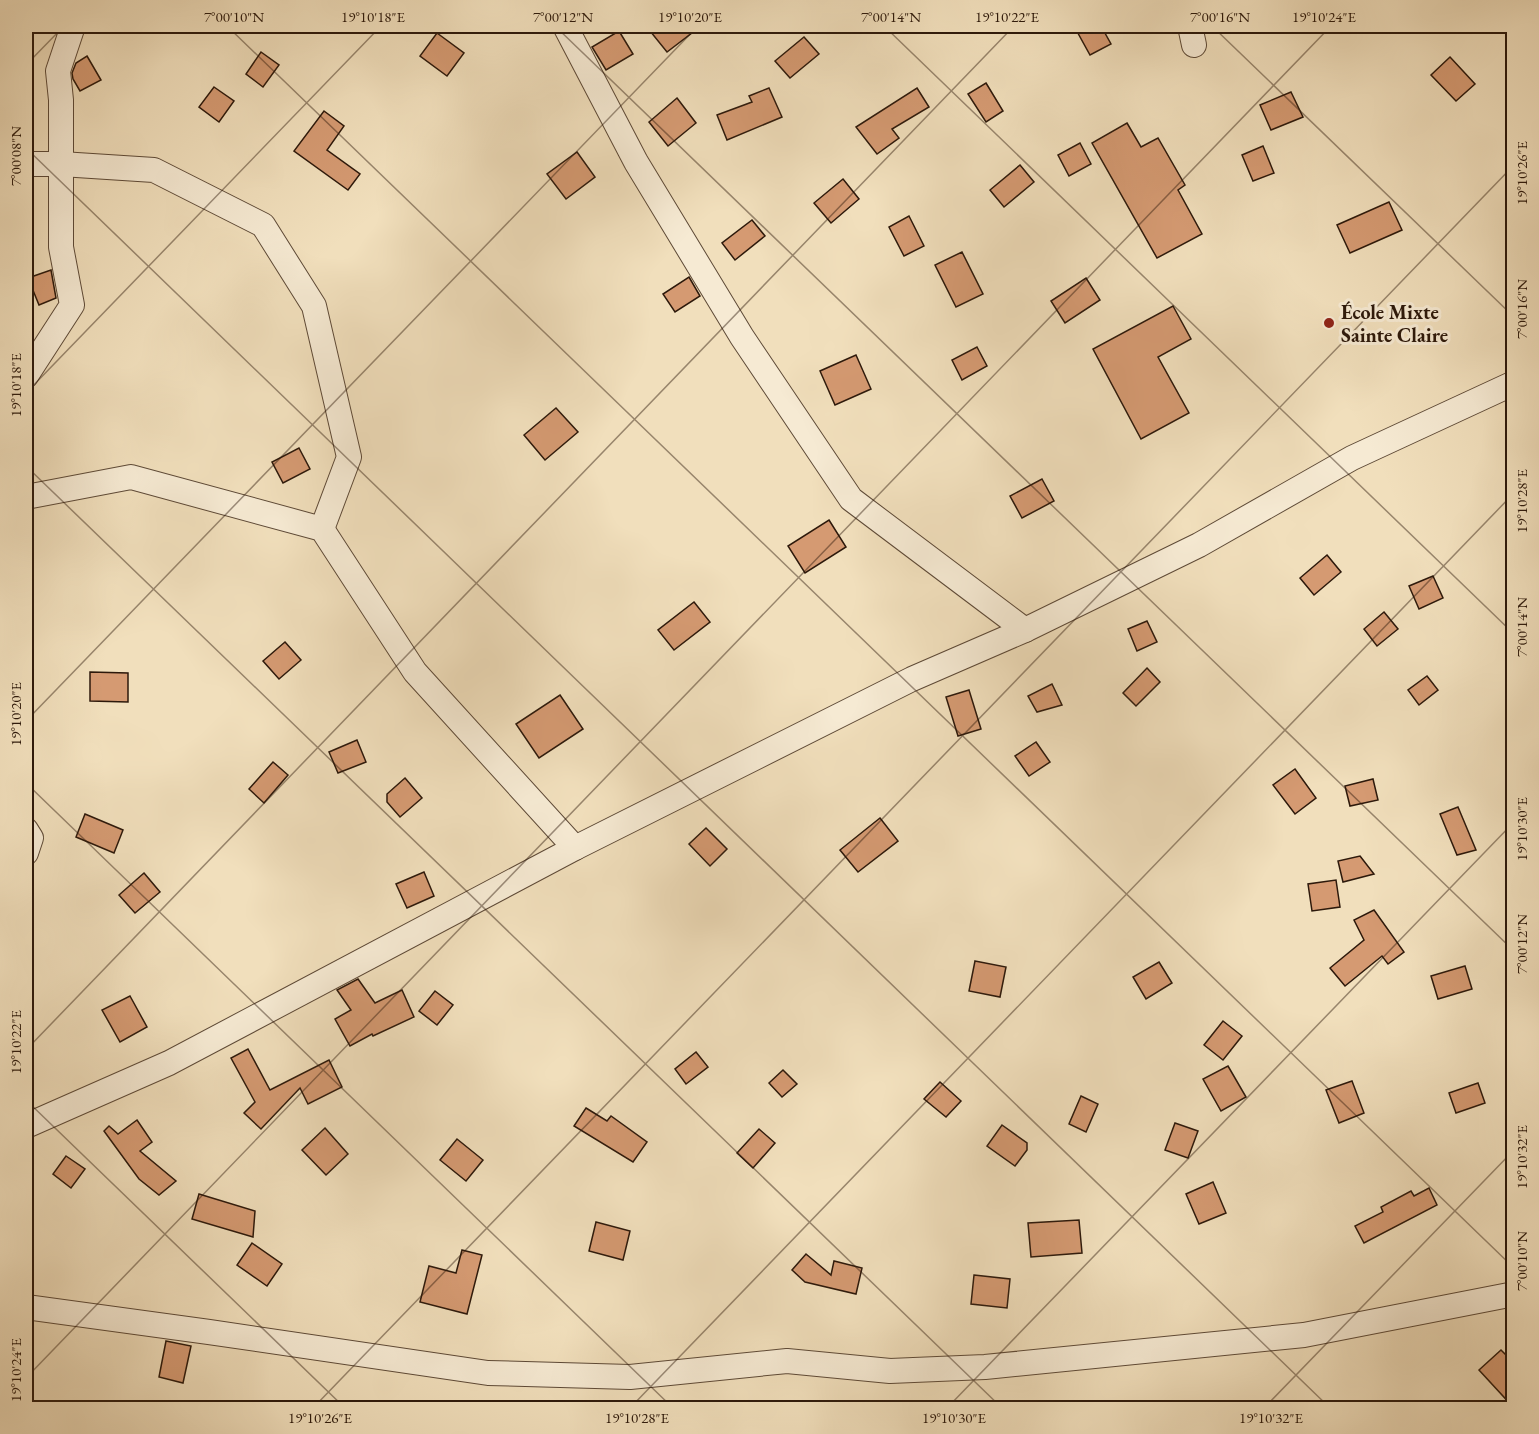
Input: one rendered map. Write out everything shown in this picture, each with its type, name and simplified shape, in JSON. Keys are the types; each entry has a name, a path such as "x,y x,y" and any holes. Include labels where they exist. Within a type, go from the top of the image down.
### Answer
{"street":[{"path":"26,376 72,305 61,247 61,100 58,72 73,26"},
{"path":"565,26 636,162 742,337 851,499 1025,630"},
{"path":"26,164 154,170 263,225 314,306 349,457 322,529"},
{"path":"26,1126 169,1063 575,848 912,679 1025,630 1199,545 1352,458 1514,383"},
{"path":"26,497 131,477 322,529 415,672 575,848"},
{"path":"26,830 31,838 26,853"},
{"path":"26,1307 221,1333 488,1373 630,1377 788,1361 890,1371 985,1367 1304,1335 1514,1294"}],"building":[{"path":"646,26 701,26 667,52"},
{"path":"1074,26 1101,26 1111,44 1090,55"},
{"path":"619,31 633,54 606,70 592,47"},
{"path":"437,33 464,53 447,76 420,56"},
{"path":"804,37 819,54 790,78 775,61"},
{"path":"261,52 279,65 263,87 246,74"},
{"path":"87,56 101,80 80,91 72,73 76,63"},
{"path":"1450,57 1475,84 1456,101 1431,75"},
{"path":"986,83 1003,111 986,122 968,94"},
{"path":"214,87 234,101 219,122 199,107"},
{"path":"769,88 782,117 727,140 717,115 752,102 749,96"},
{"path":"917,88 929,107 892,129 899,138 877,154 856,127"},
{"path":"1291,92 1303,117 1271,130 1260,105"},
{"path":"677,98 696,123 668,146 649,122"},
{"path":"324,111 344,126 327,150 360,174 348,190 294,151"},
{"path":"1127,123 1141,147 1158,138 1185,185 1178,190 1202,234 1157,258 1092,143"},
{"path":"1080,143 1091,164 1069,176 1058,155"},
{"path":"1263,146 1274,173 1253,181 1242,155"},
{"path":"577,152 595,177 566,199 547,174"},
{"path":"1020,165 1034,182 1004,207 990,190"},
{"path":"843,179 859,199 831,223 814,203"},
{"path":"1389,202 1402,230 1350,253 1337,225"},
{"path":"909,216 924,246 904,256 889,227"},
{"path":"752,220 765,236 735,260 722,243"},
{"path":"962,252 983,294 956,307 935,265"},
{"path":"51,270 56,298 39,305 28,278"},
{"path":"689,277 700,296 675,312 663,294"},
{"path":"1086,278 1100,300 1065,323 1051,301"},
{"path":"1173,306 1191,339 1158,357 1189,413 1141,439 1093,349"},
{"path":"977,347 987,366 962,380 952,360"},
{"path":"856,355 871,389 835,405 820,371"},
{"path":"556,408 578,432 545,460 524,435"},
{"path":"299,448 310,469 283,483 272,462"},
{"path":"1042,479 1054,501 1022,518 1010,496"},
{"path":"829,520 846,547 805,573 788,546"},
{"path":"1327,555 1341,572 1314,595 1300,578"},
{"path":"1433,576 1443,598 1419,609 1409,586"},
{"path":"694,602 710,622 674,650 658,630"},
{"path":"1384,612 1398,629 1377,646 1364,629"},
{"path":"1147,621 1157,642 1137,651 1128,629"},
{"path":"285,642 301,660 279,679 263,661"},
{"path":"1147,668 1160,682 1136,706 1123,693"},
{"path":"90,672 128,673 128,702 90,701"},
{"path":"1427,676 1438,690 1419,705 1408,690"},
{"path":"1052,684 1062,705 1037,712 1028,696"},
{"path":"969,690 981,729 958,736 946,697"},
{"path":"560,695 583,729 539,758 516,724"},
{"path":"357,740 366,762 338,773 329,752"},
{"path":"1036,742 1050,762 1029,776 1015,756"},
{"path":"273,762 288,775 264,803 249,789"},
{"path":"1295,769 1316,798 1295,814 1273,785"},
{"path":"405,778 422,798 400,817 387,802 387,794"},
{"path":"1373,779 1378,800 1350,806 1345,786"},
{"path":"1458,807 1476,850 1457,855 1440,814"},
{"path":"85,814 123,830 114,853 76,837"},
{"path":"880,818 898,841 858,872 840,850"},
{"path":"706,828 727,849 710,866 689,844"},
{"path":"1360,856 1374,874 1343,882 1338,861"},
{"path":"424,872 434,896 407,908 396,884"},
{"path":"144,873 160,892 135,913 119,895"},
{"path":"1336,880 1340,907 1312,911 1308,884"},
{"path":"1374,910 1404,952 1388,964 1382,956 1345,986 1330,968 1364,940 1354,920"},
{"path":"975,961 1006,967 1000,997 969,991"},
{"path":"1159,962 1172,983 1146,999 1133,977"},
{"path":"1465,966 1472,989 1438,999 1431,976"},
{"path":"358,979 375,1003 402,990 414,1017 373,1036 372,1034 350,1046 335,1019 351,1010 337,990"},
{"path":"435,991 453,1005 437,1025 419,1011"},
{"path":"130,996 147,1027 120,1042 102,1010"},
{"path":"1223,1021 1242,1036 1223,1060 1204,1045"},
{"path":"248,1049 270,1090 329,1060 342,1087 308,1104 300,1088 261,1129 244,1113 255,1102 231,1058"},
{"path":"696,1052 708,1067 686,1084 675,1069"},
{"path":"1228,1066 1246,1097 1221,1111 1203,1079"},
{"path":"783,1070 797,1084 782,1097 769,1083"},
{"path":"1352,1081 1364,1113 1339,1123 1326,1090"},
{"path":"940,1082 961,1101 946,1117 924,1099"},
{"path":"1478,1083 1485,1103 1456,1113 1449,1093"},
{"path":"1081,1096 1098,1104 1086,1132 1069,1124"},
{"path":"586,1108 607,1121 611,1116 647,1142 633,1162 574,1126"},
{"path":"137,1120 152,1142 140,1151 176,1181 159,1195 139,1179 104,1131 109,1126 118,1134"},
{"path":"1175,1123 1198,1131 1188,1158 1165,1150"},
{"path":"1002,1125 1027,1143 1027,1150 1015,1166 987,1146"},
{"path":"325,1128 348,1154 326,1175 302,1150"},
{"path":"759,1129 775,1143 753,1168 737,1153"},
{"path":"457,1139 483,1160 466,1181 440,1160"},
{"path":"66,1156 85,1169 71,1188 53,1174"},
{"path":"1213,1182 1226,1213 1199,1224 1186,1194"},
{"path":"1429,1188 1437,1205 1364,1243 1355,1226 1383,1212 1381,1207 1411,1191 1414,1196"},
{"path":"199,1194 255,1211 253,1237 192,1219"},
{"path":"1079,1220 1082,1253 1031,1257 1028,1223"},
{"path":"596,1222 630,1231 623,1260 589,1251"},
{"path":"252,1243 282,1264 267,1286 237,1265"},
{"path":"462,1250 482,1255 467,1314 420,1302 429,1266 456,1273"},
{"path":"806,1254 831,1275 834,1261 862,1268 856,1294 805,1282 792,1270"},
{"path":"974,1275 1010,1279 1007,1308 971,1304"},
{"path":"166,1341 191,1346 183,1383 159,1377"},
{"path":"1501,1350 1514,1363 1514,1408 1479,1370"}],"place":[{"name":"École Mixte Sainte Claire","path":"1329,323"}]}
